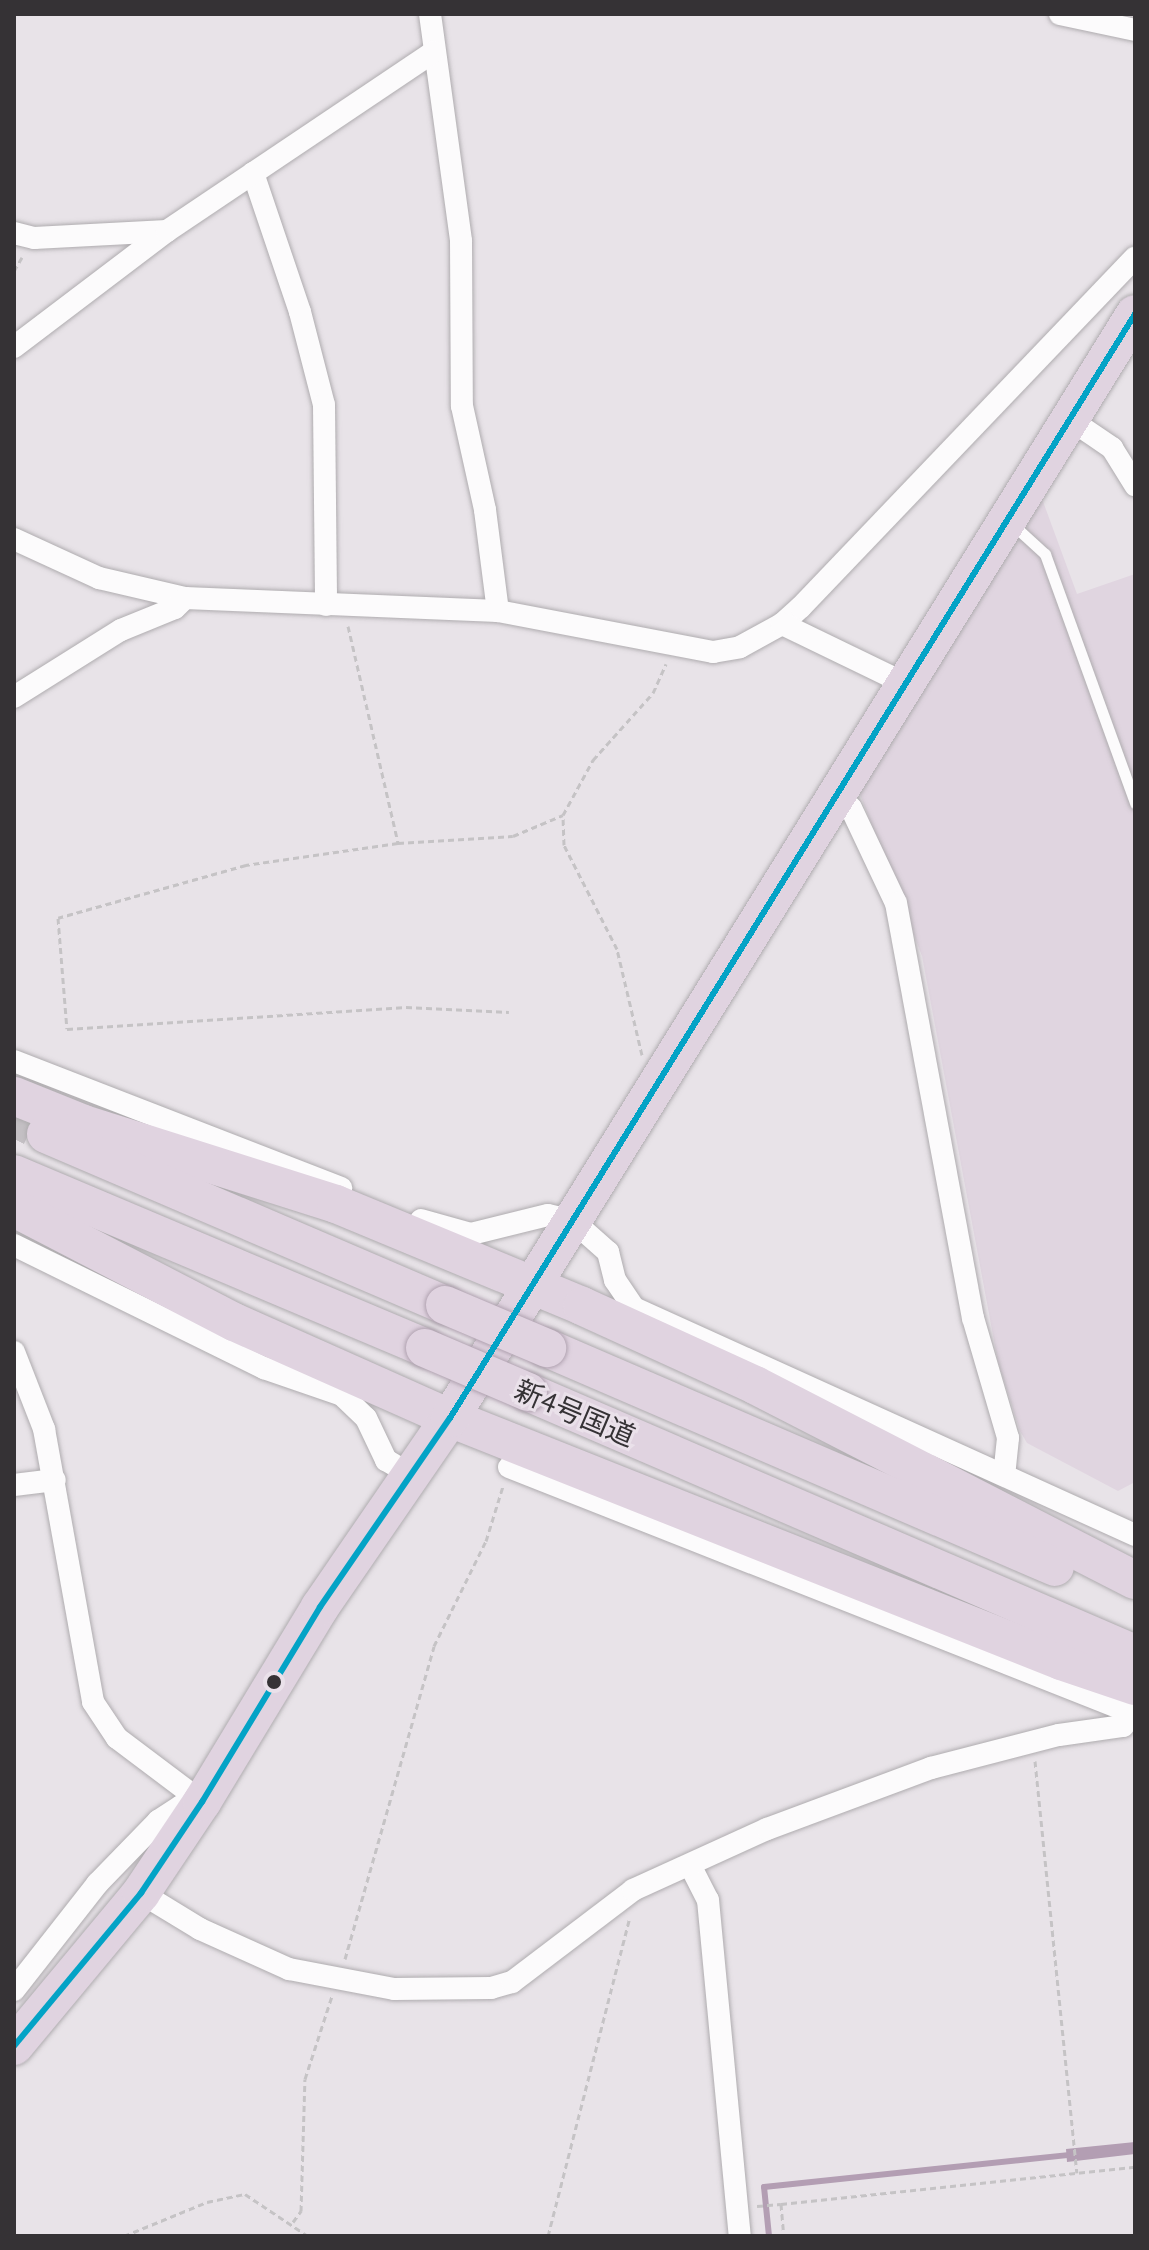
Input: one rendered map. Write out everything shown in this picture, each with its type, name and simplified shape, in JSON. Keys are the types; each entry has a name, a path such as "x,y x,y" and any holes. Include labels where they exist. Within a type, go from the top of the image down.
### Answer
{"highway":[{"path":"14,2046 141,1893 202,1802 320,1607 450,1418 835,791 906,684 1135,314"},
{"path":"33,1087 84,1124 336,1204 532,1286 755,1385 1135,1580"},
{"name":"新4号国道","path":"14,1120 1135,1601"},
{"name":"新4号国道","path":"14,1174 1135,1654"},
{"path":"14,1208 234,1322 450,1418 1061,1661 1132,1703"}],"street":[{"path":"430,14 461,241 462,406 485,510 498,611"},
{"path":"1060,14 1135,30"},
{"path":"14,347 167,231 433,52"},
{"path":"253,173 300,312 324,405 334,605"},
{"path":"14,233 34,238 167,231"},
{"path":"14,539 99,578 185,598 498,611 713,652 740,647 782,624 1135,258"},
{"path":"1071,420 1112,448 1135,485"},
{"path":"14,697 121,630 175,608 185,598"},
{"path":"782,624 906,684"},
{"path":"835,791 851,808 896,903 973,1318 1008,1438 1004,1474"},
{"path":"14,1061 33,1087 457,1233 484,1233 548,1215 573,1221 608,1252 615,1280 634,1308 1135,1535"},
{"path":"14,1245 264,1368 342,1395 366,1418 386,1460 411,1475"},
{"path":"14,1352 44,1429 93,1702 117,1738 202,1802"},
{"path":"141,1893 247,1952 338,1981 394,1989 491,1988 512,1982 633,1890 691,1867 841,1798 1033,1741 1123,1726 1132,1703 509,1467"},
{"path":"14,1485 55,1480"},
{"path":"14,1990 97,1884 158,1821 181,1806 202,1802"},
{"path":"691,1867 708,1900 740,2236"}],"lane":[{"path":"1008,520 1045,554 1135,803"}],"path":[{"path":"334,605 398,843"},
{"path":"659,1077 639,1051 617,949 564,845 563,815 593,760 653,693 679,646"},
{"path":"509,1012 406,1007 67,1029 58,918 246,865 398,843 513,836 563,815"},
{"path":"293,2222 301,2211 305,2079 338,1981 434,1646 486,1541 509,1467"},
{"path":"1033,1741 1077,2173"},
{"path":"548,2236 628,1929 633,1890"},
{"path":"736,2207 1135,2167"},
{"path":"124,2236 232,2195 245,2194 293,2222 308,2236"},
{"path":"781,2204 784,2236"}],"shaded area":[{"path":"1041,496 1077,594 1135,574 1135,1482 1118,1491 1027,1443 1020,1431 998,1362 922,956 858,789"},
{"path":"1135,2142 1135,2154 1067,2162 1066,2149"}],"waterway":[{"path":"769,2236 764,2187 1067,2155"}],"tunnel":[{"path":"14,1139 36,1095"}],"transit line":[{"path":"14,2046 141,1893 202,1802 320,1607 450,1418 1135,314"}]}
